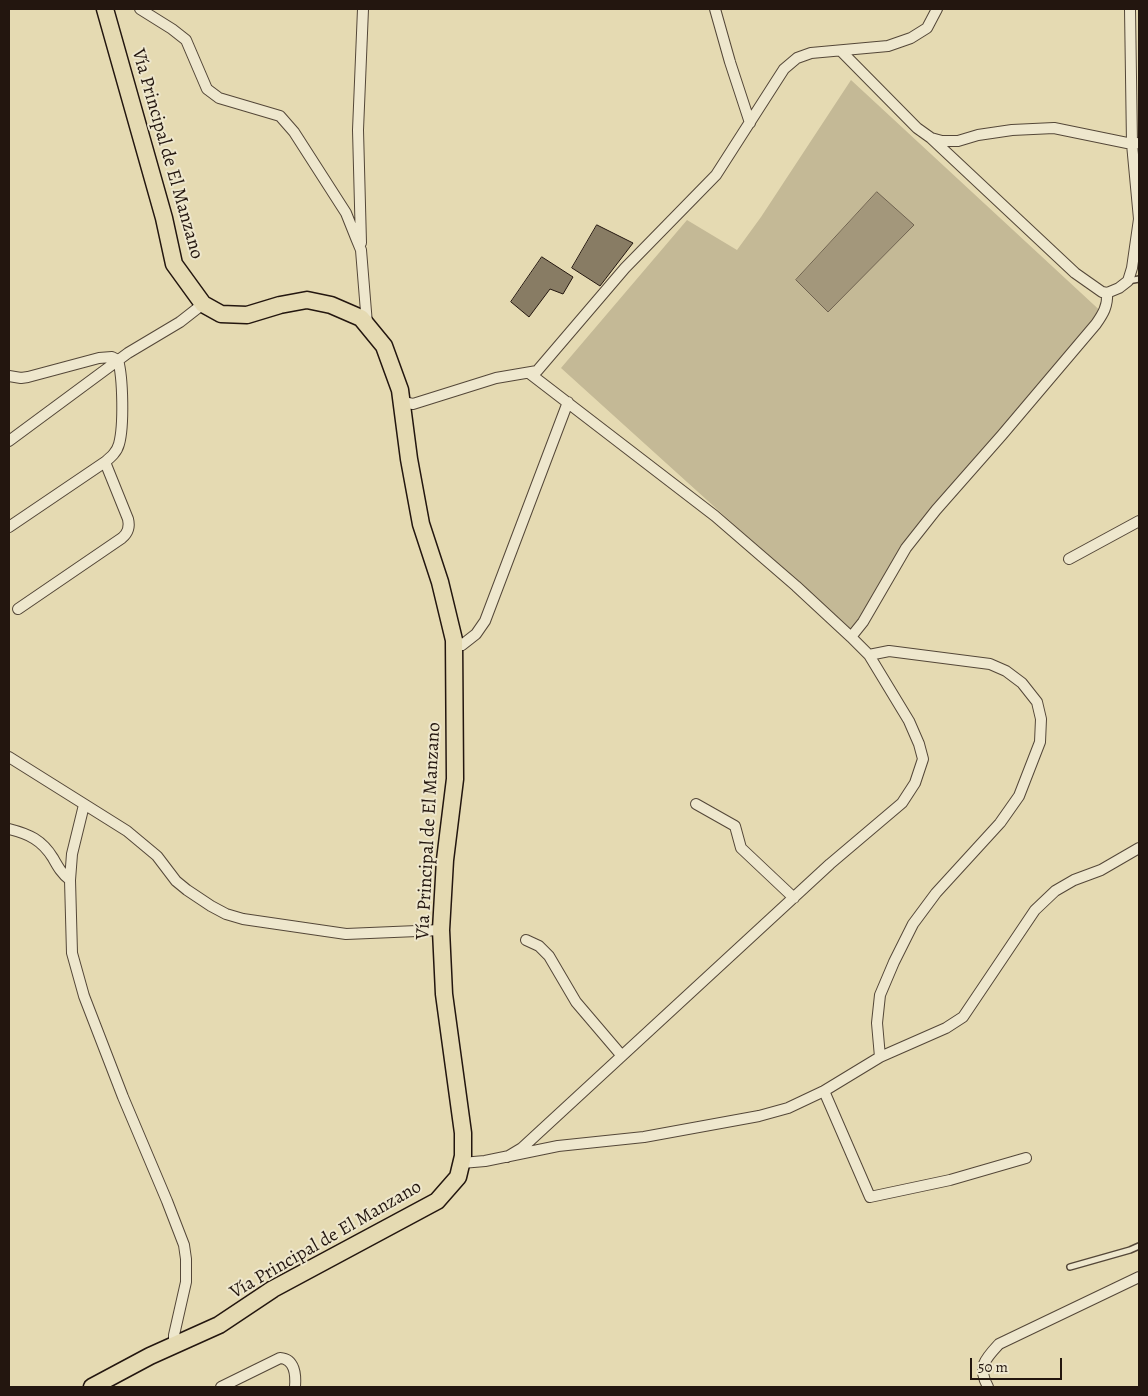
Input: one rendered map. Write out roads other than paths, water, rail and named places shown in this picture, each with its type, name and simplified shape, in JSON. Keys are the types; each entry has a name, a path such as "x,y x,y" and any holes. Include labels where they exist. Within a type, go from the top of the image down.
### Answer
{"main road":[{"name":"Vía Principal de El Manzano","path":"92,1387 150,1356 219,1325 273,1289 436,1201 458,1177 463,1156 463,1133 444,994 441,930 445,860 456,779 454,640 440,582 421,524 409,459 400,390 384,346 361,318 331,305 307,300 280,305 246,315 221,314 203,304 174,264 164,218 105,9"}],"street":[{"path":"140,9 186,40 207,89 218,98 280,116 294,132 346,213 361,250"},
{"path":"363,9 358,130 361,250 367,325"},
{"path":"715,9 750,123"},
{"path":"400,390 402,402 413,404 496,378 537,371 547,362 626,268 716,175 784,69 797,58 812,52 888,46 911,38 927,28 937,9"},
{"path":"842,50 918,128 1075,273 1102,292 1107,293 1120,288 1128,281 1132,268 1139,219 1130,9"},
{"path":"931,138 942,141 958,141 978,135 1012,130 1054,128 1136,144"},
{"path":"851,637 863,622 906,548 936,510 1096,324 1104,312 1108,301 1107,293"},
{"path":"9,441 118,360 180,322 203,304"},
{"path":"9,376 28,377 99,358 112,357 118,360"},
{"path":"9,527 105,462 115,453 120,444 121,429 122,380 118,360"},
{"path":"507,1157 522,1148 830,864 902,803 915,783 923,759 909,721 869,656 851,637 796,586 715,516 529,373"},
{"path":"454,640 462,644 476,634 485,621 568,402"},
{"path":"18,609 127,533 128,519 105,462"},
{"path":"1069,559 1139,521"},
{"path":"869,656 889,651 990,664 1006,671 1022,684 1037,702 1042,720 1040,742 1019,796 1000,823 936,893 913,924 894,962 880,995 877,1023 880,1057"},
{"path":"9,757 84,806 127,831 157,856 176,881 211,906 226,914 243,919 346,934 441,930"},
{"path":"696,804 735,826 741,848 794,898"},
{"path":"84,806 72,854 70,880 72,953 84,996 184,1245 186,1282 174,1335 174,1346"},
{"path":"9,829 28,834 41,842 65,876 70,880"},
{"path":"462,1163 507,1157 558,1146 644,1137 759,1116 788,1108 824,1091 880,1057 946,1028 963,1017 1035,910 1055,891 1074,880 1101,870 1139,848"},
{"path":"526,940 539,946 549,956 576,1002 622,1056"},
{"path":"824,1091 870,1197 950,1180 1026,1158"},
{"path":"988,1387 983,1378 985,1359 999,1344 1139,1277"},
{"path":"221,1387 280,1358 287,1360 293,1365 295,1387"}],"lane":[{"path":"1128,281 1139,279"},
{"path":"1070,1267 1139,1246"}]}
